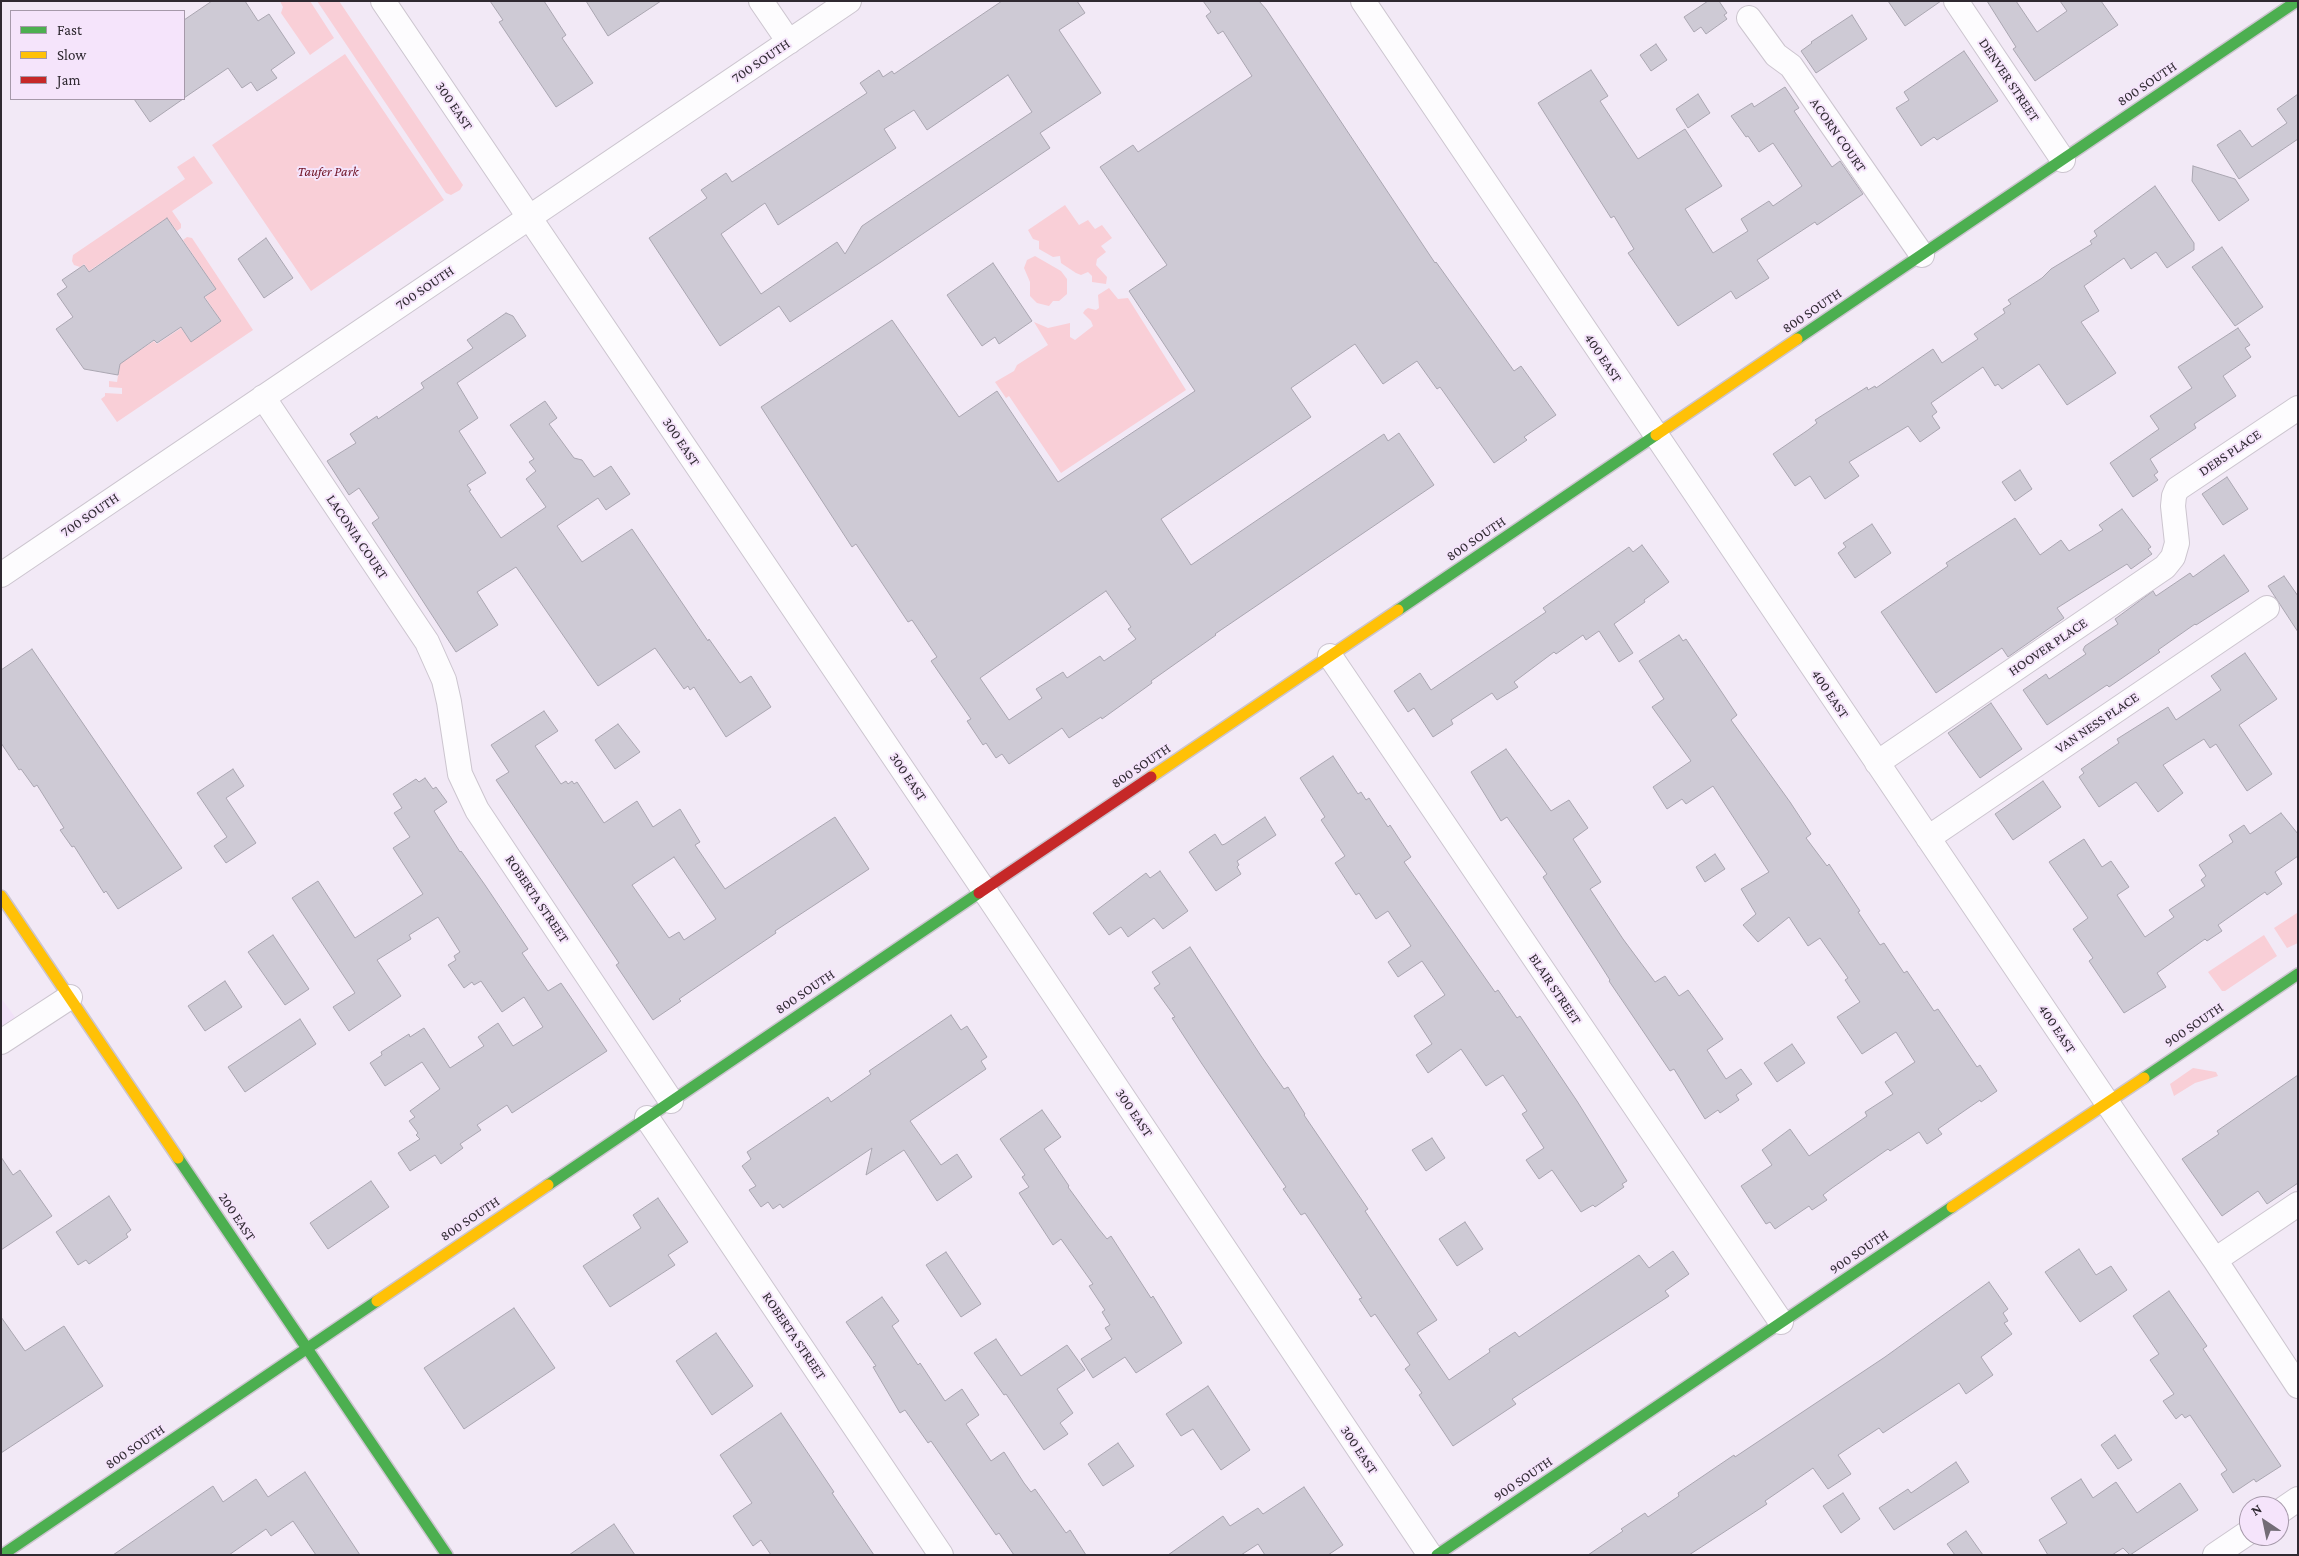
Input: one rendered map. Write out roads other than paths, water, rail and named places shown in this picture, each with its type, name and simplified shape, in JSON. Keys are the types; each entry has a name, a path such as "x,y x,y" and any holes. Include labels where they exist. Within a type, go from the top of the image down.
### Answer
{"main road":[{"name":"800 SOUTH","path":"2,1555 2297,1"},
{"name":"200 EAST","path":"1,896 447,1555"},
{"name":"900 SOUTH","path":"1437,1555 2298,974"}],"street":[{"name":"300 EAST","path":"383,1 984,890 1430,1555"},
{"path":"761,1 789,42"},
{"name":"700 SOUTH","path":"1,574 849,1"},
{"name":"400 EAST","path":"1363,1 1655,436 2215,1260 2298,1386"},
{"name":"DENVER STREET","path":"1956,1 2063,160"},
{"name":"ACORN COURT","path":"1750,18 1776,54 1791,66 1922,255"},
{"name":"LACONIA COURT","path":"263,398 417,626 427,642 444,680"},
{"name":"DEBS PLACE","path":"2174,506 2174,496 2177,489 2298,408"},
{"name":"HOOVER PLACE","path":"1877,763 2165,568 2173,557 2176,543 2174,506"},
{"name":"VAN NESS PLACE","path":"1928,838 2267,608"},
{"name":"BLAIR STREET","path":"1330,656 1781,1322"},
{"name":"ROBERTA STREET","path":"444,680 460,774 467,792 672,1101"},
{"path":"1,1042 70,997"},
{"name":"ROBERTA STREET","path":"647,1118 941,1555"},
{"path":"2215,1260 2298,1204"},
{"path":"2215,1555 2239,1539"}],"park label":[{"name":"Taufer Park","path":"328,172"}]}
